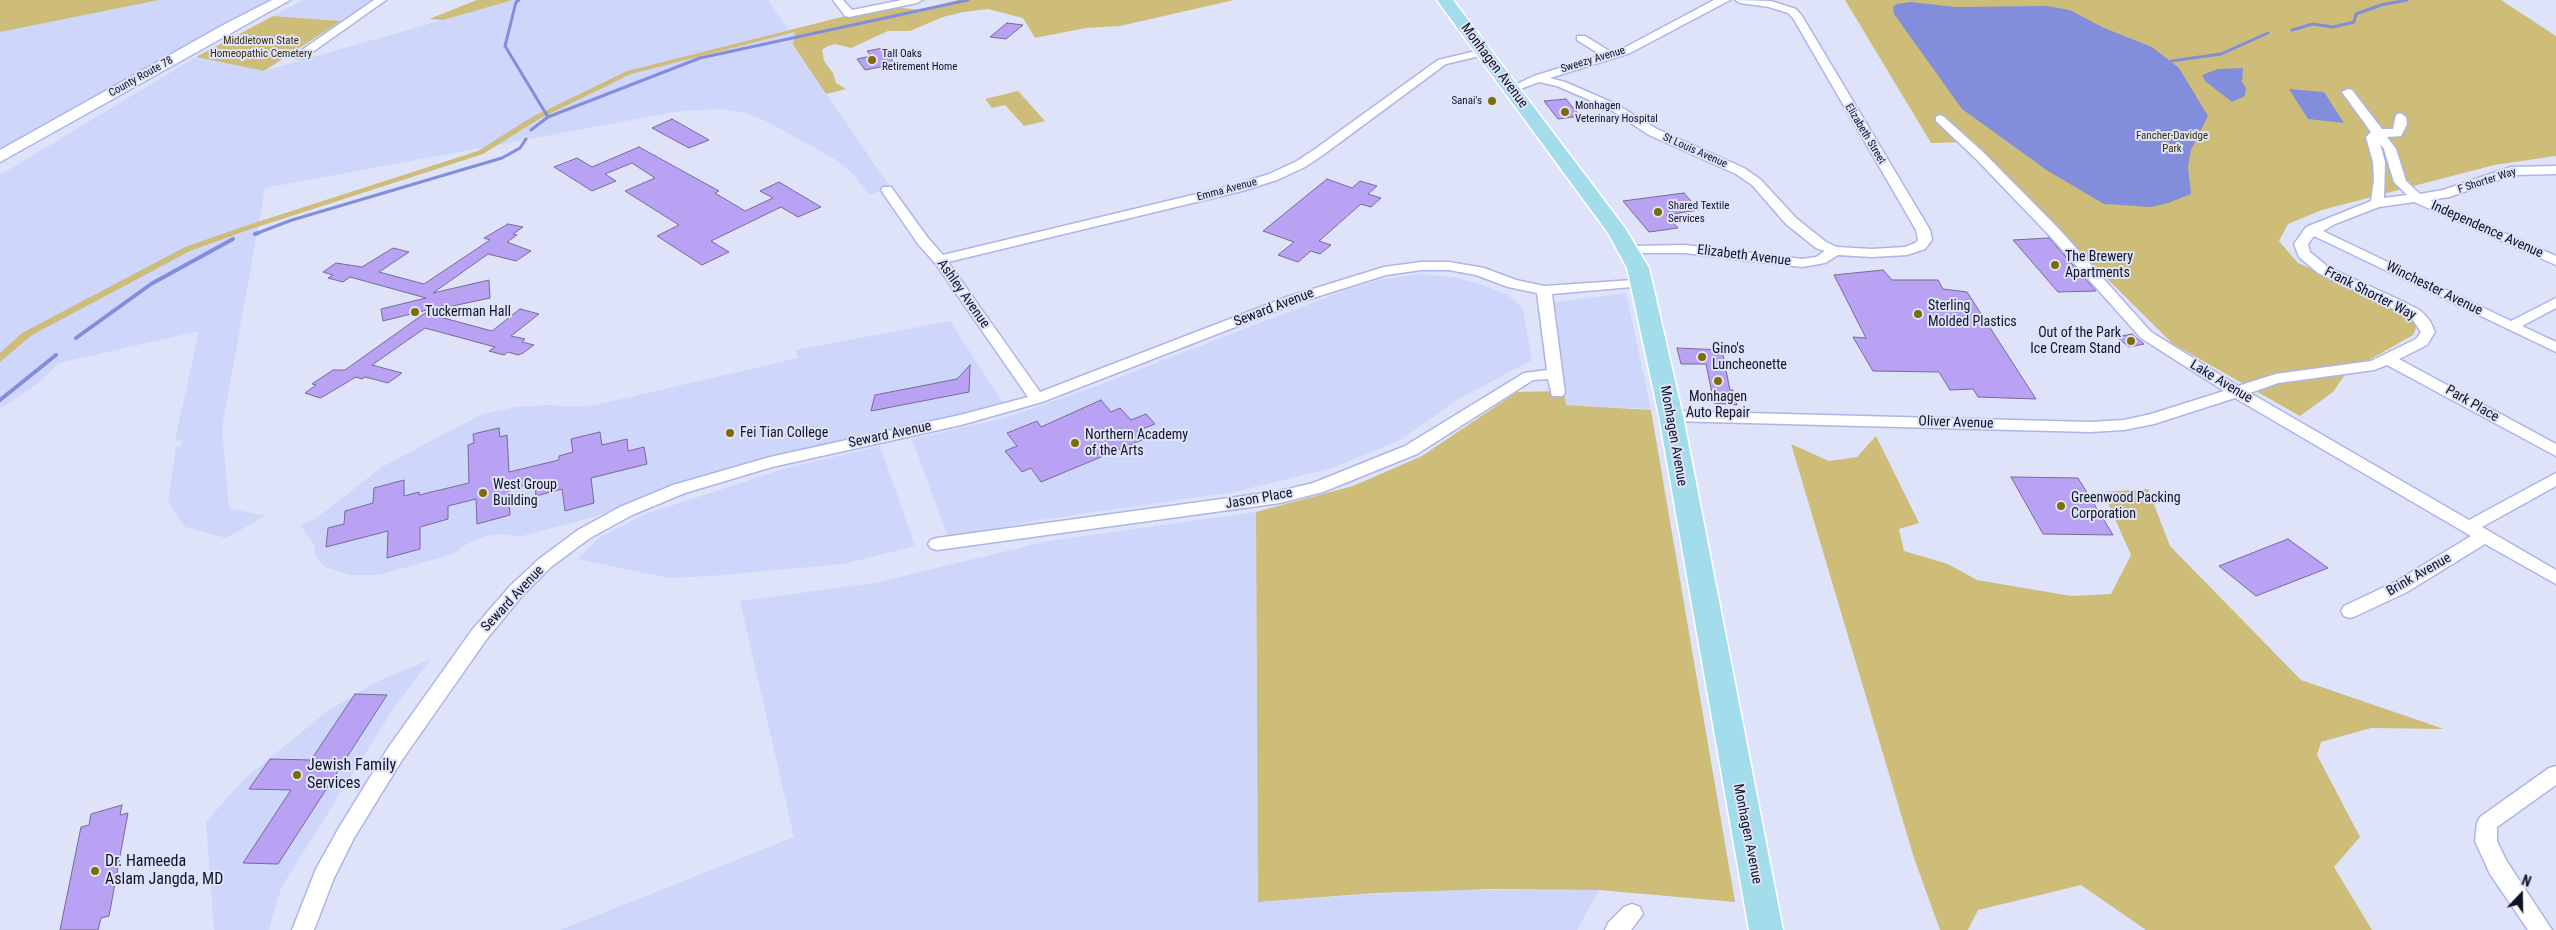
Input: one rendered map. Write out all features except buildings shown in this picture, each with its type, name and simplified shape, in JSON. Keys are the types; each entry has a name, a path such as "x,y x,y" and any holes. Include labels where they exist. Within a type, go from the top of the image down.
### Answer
{"main road":[{"name":"Monhagen Avenue","path":"1445,0 1629,250 1643,282 1671,416 1686,506 1766,930"}],"street":[{"name":"County Route 78","path":"0,156 213,36 283,0"},
{"path":"300,56 381,0"},
{"path":"838,0 849,14 917,0"},
{"name":"Sweezy Avenue","path":"1512,90 1538,78 1626,51 1712,4 1725,0"},
{"name":"Elizabeth Street","path":"1740,0 1771,4 1792,11 1797,16 1923,230 1925,240 1916,249"},
{"path":"1582,38 1610,56"},
{"name":"Emma Avenue","path":"940,260 1238,188 1273,177 1319,152 1442,62 1484,52"},
{"name":"St Louis Avenue","path":"1538,78 1561,84 1612,106 1653,132 1740,171 1756,182 1791,221 1821,246 1835,251"},
{"path":"2348,92 2390,149 2400,182 2418,199"},
{"path":"2377,203 2380,180 2379,162 2372,137 2378,133 2397,132 2401,124 2400,117"},
{"name":"Lake Avenue","path":"1940,119 1979,155 2054,232 2146,335 2235,391 2556,578"},
{"name":"F Shorter Way","path":"2418,199 2445,194 2512,171 2548,168 2556,170"},
{"name":"Ashley Avenue","path":"887,190 923,241 940,260 1037,399"},
{"path":"2311,230 2352,211 2377,203 2418,199"},
{"name":"Independence Avenue","path":"2418,199 2556,261"},
{"name":"Frank Shorter Way","path":"2235,391 2292,375 2374,365 2422,342 2428,332 2425,324 2416,314 2335,276 2310,260 2304,254 2301,244 2311,230"},
{"name":"Winchester Avenue","path":"2311,230 2556,348"},
{"name":"Elizabeth Avenue","path":"1629,250 1686,249 1802,263 1820,260 1835,251 1872,253 1916,249"},
{"name":"Seward Avenue","path":"303,930 324,876 342,840 379,778 435,695 479,635 512,596 562,549 626,510 679,489 770,462 961,420 1037,399 1292,300 1384,271 1422,266 1449,266 1479,271 1513,284 1544,290 1580,289 1643,282"},
{"path":"1544,290 1553,374 1557,393"},
{"path":"2512,326 2556,302"},
{"name":"Park Place","path":"2386,358 2556,452"},
{"name":"Jason Place","path":"937,544 1280,497 1317,488 1389,461 1411,450 1529,376 1553,374"},
{"name":"Oliver Avenue","path":"1671,416 2090,427 2124,425 2154,419 2235,391"},
{"path":"2469,527 2556,479"},
{"name":"Brink Avenue","path":"2350,611 2401,587 2485,536"},
{"path":"2541,930 2498,867 2486,841 2487,823 2556,774"},
{"path":"1616,930 1632,914"}],"shaded area":[{"path":"139,0 273,0 144,67 0,155 0,30"},
{"path":"303,0 373,0 341,21 273,16"},
{"path":"513,0 768,0 789,31 796,32 793,46 891,188 869,195 854,175 835,159 766,121 745,113 721,109 680,111 265,188 222,429 229,508 265,516 226,538 185,527 168,501 176,447 181,446 183,440 175,441 199,331 59,363 37,384 0,409 0,175 196,57 264,71"},
{"path":"1420,274 1454,277 1483,285 1508,295 1523,309 1532,360 1455,401 1402,439 1332,468 1234,492 1033,521 949,540 912,439 1005,418 1091,388 1348,289 1384,279"},
{"path":"1626,293 1651,409 1566,405 1551,303"},
{"path":"950,321 1005,406 764,463 590,518 519,537 504,534 486,536 467,544 453,554 379,575 350,575 325,567 316,558 314,544 300,525 314,520 382,467 482,414 516,407 548,405 577,407 596,405 798,358 796,350"},
{"path":"880,446 915,546 843,564 668,578 578,559 600,537 646,514 783,469"},
{"path":"1256,512 1258,902 1435,890 1599,890 1577,930 560,930 794,837 740,601 875,583 1048,541"},
{"path":"431,659 395,706 281,888 269,930 214,930 206,822 243,780 325,713 376,682"}],"green space":[{"path":"0,0 159,0 0,32"},
{"path":"477,0 513,0 443,20 429,19"},
{"path":"909,0 926,0 895,7 920,10 958,0 1234,0 1120,26 1086,28 1035,38 1023,18 988,9 963,12 943,17 910,31 888,31 851,48 835,44 828,46 822,50 824,61 833,73 836,83 846,89 826,94 793,45 795,32 631,74 539,119 483,154 248,230 190,251 32,335 0,362 0,353 22,333 185,247 478,151 532,117 627,71"},
{"name":"Fancher-Davidge Park","path":"1845,0 2501,0 2556,36 2556,156 2494,165 2322,210 2288,224 2279,241 2298,263 2358,289 2418,324 2413,335 2346,373 2333,392 2300,416 2173,344 1969,142 1931,143"},
{"name":"Middletown State Homeopathic Cemetery","path":"273,16 341,21 264,71 196,57"},
{"path":"1018,91 1045,121 1024,126 1005,105 992,108 985,99"},
{"path":"1564,391 1566,405 1651,410 1735,902 1599,890 1490,889 1376,893 1258,902 1256,512 1353,486 1422,456 1517,392"},
{"path":"1876,436 1919,523 1899,529 1904,551 1948,564 1977,580 2071,596 2111,594 2131,555 2103,492 2148,489 2170,546 2301,680 2444,729 2371,728 2321,742 2317,755 2360,837 2334,867 2372,930 2146,930 2081,885 1978,910 1968,930 1940,930 1914,858 1791,444 1829,461 1857,457"}],"water":[{"path":"1910,2 1956,7 2047,6 2070,10 2104,28 2152,47 2179,68 2208,116 2191,150 2188,167 2191,194 2151,207 2104,204 2048,171 1962,109 1894,14 1893,7 1897,4"},
{"path":"2243,68 2242,82 2246,88 2245,96 2232,102 2205,81 2202,75 2218,69"},
{"path":"2289,89 2324,92 2344,123 2308,119"}],"waterway":[{"path":"519,0 516,2 505,46 548,117"},
{"path":"548,117 700,58 968,0"},
{"path":"2292,30 2313,24 2333,27 2354,22 2356,14 2381,5 2407,0"},
{"path":"2171,61 2221,54 2268,33"},
{"path":"531,130 548,117"},
{"path":"258,233 255,234 292,220 502,158 520,148 526,139"},
{"path":"76,338 151,284 233,239"},
{"path":"0,400 56,355"}],"place":[{"name":"Tall Oaks Retirement Home","path":"872,60"},
{"name":"Sanai's","path":"1492,101"},
{"name":"Monhagen Veterinary Hospital","path":"1565,112"},
{"name":"Shared Textile Services","path":"1658,212"},
{"name":"The Brewery Apartments","path":"2055,265"},
{"name":"Tuckerman Hall","path":"415,312"},
{"name":"Sterling Molded Plastics","path":"1918,314"},
{"name":"Out of the Park Ice Cream Stand","path":"2131,341"},
{"name":"Gino's Luncheonette","path":"1702,357"},
{"name":"Monhagen Auto Repair","path":"1718,381"},
{"name":"Fei Tian College","path":"730,433"},
{"name":"Northern Academy of the Arts","path":"1075,443"},
{"name":"West Group Building","path":"483,493"},
{"name":"Greenwood Packing Corporation","path":"2061,506"},
{"name":"Jewish Family Services","path":"297,775"},
{"name":"Dr. Hameeda Aslam Jangda, MD","path":"95,871"}]}
